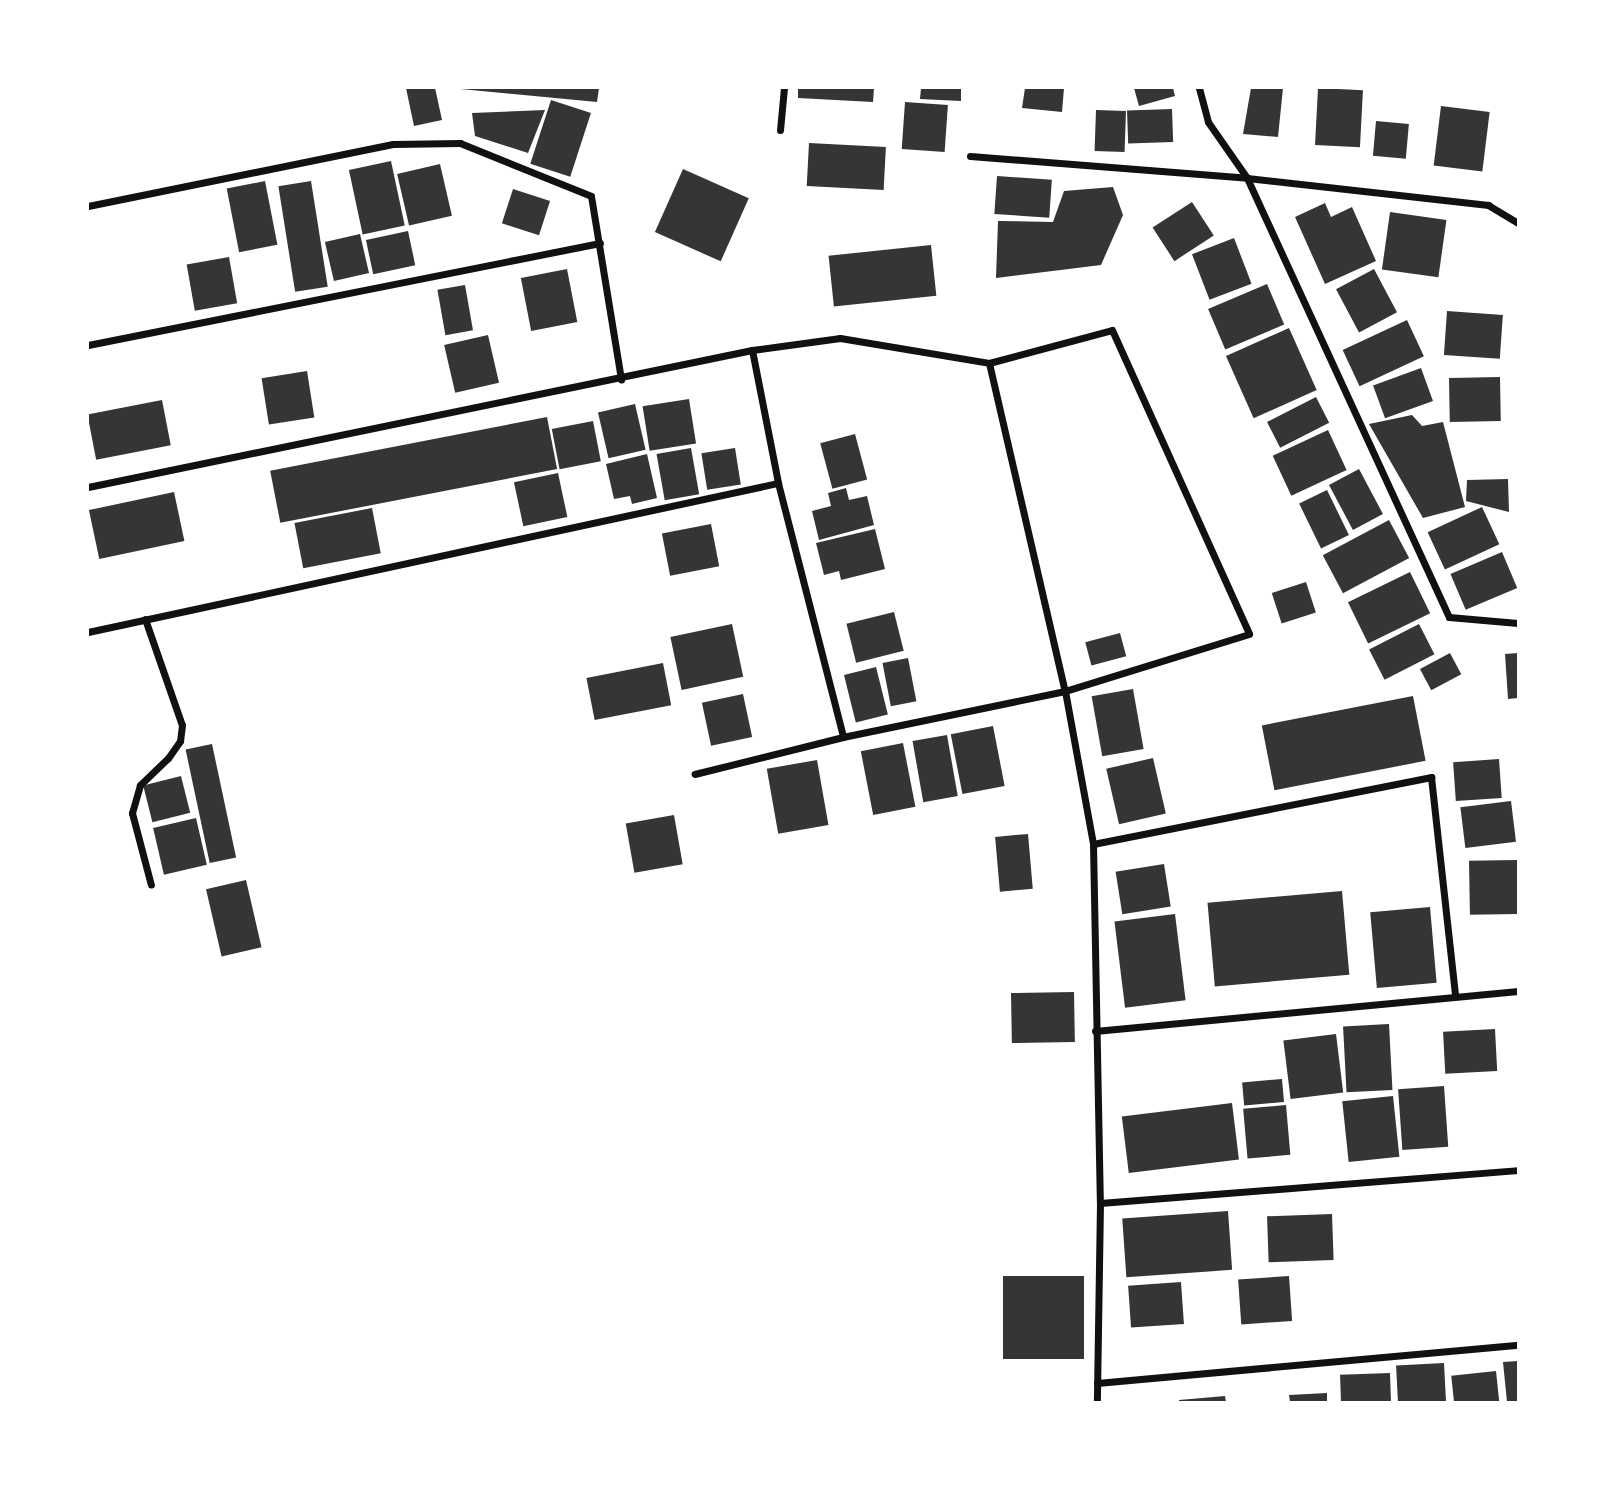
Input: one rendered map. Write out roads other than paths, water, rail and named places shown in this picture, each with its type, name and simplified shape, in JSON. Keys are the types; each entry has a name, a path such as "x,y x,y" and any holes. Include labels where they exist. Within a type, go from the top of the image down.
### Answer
{"street":[{"path":"780,130 784,88"},
{"path":"1199,88 1208,122 1247,178 1449,617 1518,622"},
{"path":"88,205 393,144 460,143 591,196 621,380"},
{"path":"970,156 1247,178 1488,205 1518,223"},
{"path":"88,345 600,243"},
{"path":"88,487 621,380 752,351 840,338 989,363 1112,330 1249,634 1065,691 844,737 695,774"},
{"path":"752,351 778,482 844,737"},
{"path":"989,363 1065,691 1093,844 1100,1203 1097,1402"},
{"path":"88,632 778,482"},
{"path":"145,619 182,725 180,741 168,758 140,785 132,813 151,886"},
{"path":"1093,844 1431,777 1455,995"},
{"path":"1095,1031 1518,991"},
{"path":"1100,1203 1518,1170"},
{"path":"1097,1383 1518,1345"}]}
